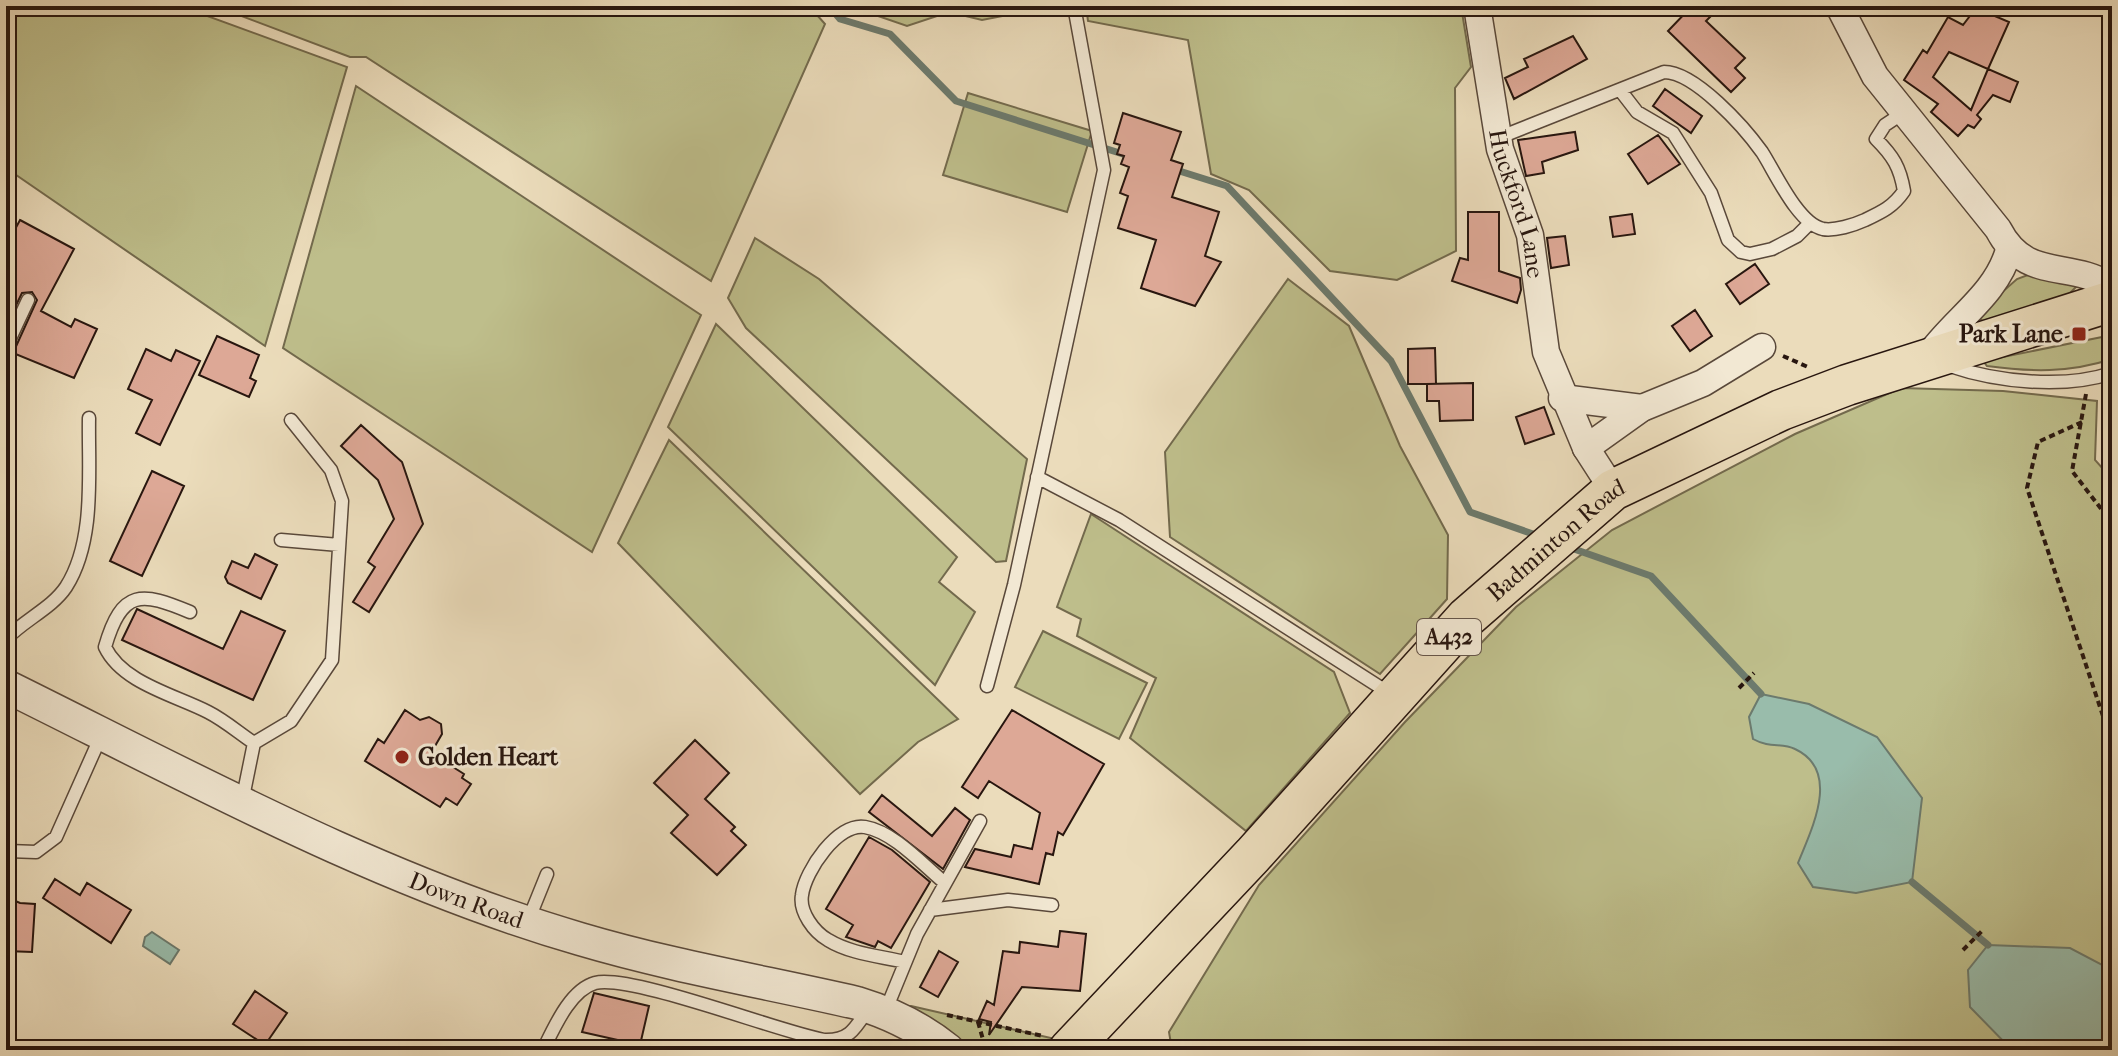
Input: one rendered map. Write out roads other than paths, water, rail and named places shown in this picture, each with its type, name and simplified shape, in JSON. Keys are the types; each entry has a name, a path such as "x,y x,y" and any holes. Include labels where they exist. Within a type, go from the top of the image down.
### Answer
{"main road":[{"name":"Badminton Road","path":"1061,1044 1253,855 1466,618 1613,490 1781,410 1927,358 2112,301"}],"street":[{"name":"Huckford Lane","path":"1477,6 1498,138 1530,235 1546,352 1562,398 1586,448 1613,490"},
{"path":"1839,6 1875,76 1978,203 2009,250 2032,263 2112,287"},
{"path":"1927,358 1943,334 1994,285 2009,250"},
{"path":"1586,448 1642,408 1703,383 1762,347"},
{"path":"1562,398 1642,408"},
{"name":"Down Road","path":"6,686 242,802 432,887 581,940 878,1009 930,1035 948,1050"}],"lane":[{"path":"987,686 1037,477 1104,170 1074,6"},
{"path":"1498,138 1664,72 1678,72 1710,96 1742,129 1810,223 1823,229 1854,225 1892,207 1904,191 1901,171 1893,156 1876,139 1885,125 1903,113"},
{"path":"1620,90 1637,112 1673,133 1711,193 1728,240 1741,252 1750,254 1772,249 1797,236 1810,223"},
{"path":"6,347 28,300"},
{"path":"1927,358 1997,376 2041,380 2088,381 2112,373"},
{"path":"6,639 21,622 52,602 65,587 76,566 88,501 89,418"},
{"path":"242,802 254,743 291,721 332,660 342,501 331,470 291,420"},
{"path":"1037,477 1133,529 1395,697"},
{"path":"281,540 339,545"},
{"path":"190,612 153,596 141,596 131,601 121,614 105,647 111,659 128,671 164,693 210,713 254,743"},
{"path":"8,851 36,852 56,837 102,734"},
{"path":"543,1050 581,990 595,983 613,982 670,995 824,1040 841,1040 878,1009 980,821"},
{"path":"905,962 843,947 828,940 812,926 803,910 802,895 810,875 829,846 846,829 862,826 878,831 945,883"},
{"path":"528,921 547,874"},
{"path":"930,910 1008,900 1052,905"}],"waterway":[{"path":"829,6 840,19 890,34 956,101 1126,155"},
{"path":"1173,169 1227,186 1391,361 1470,512 1533,534"},
{"path":"1574,549 1651,576 1761,694"},
{"path":"1912,882 1988,945"}],"place":[{"name":"Park Lane","path":"2079,334"},
{"name":"Golden Heart","path":"402,757"}]}
